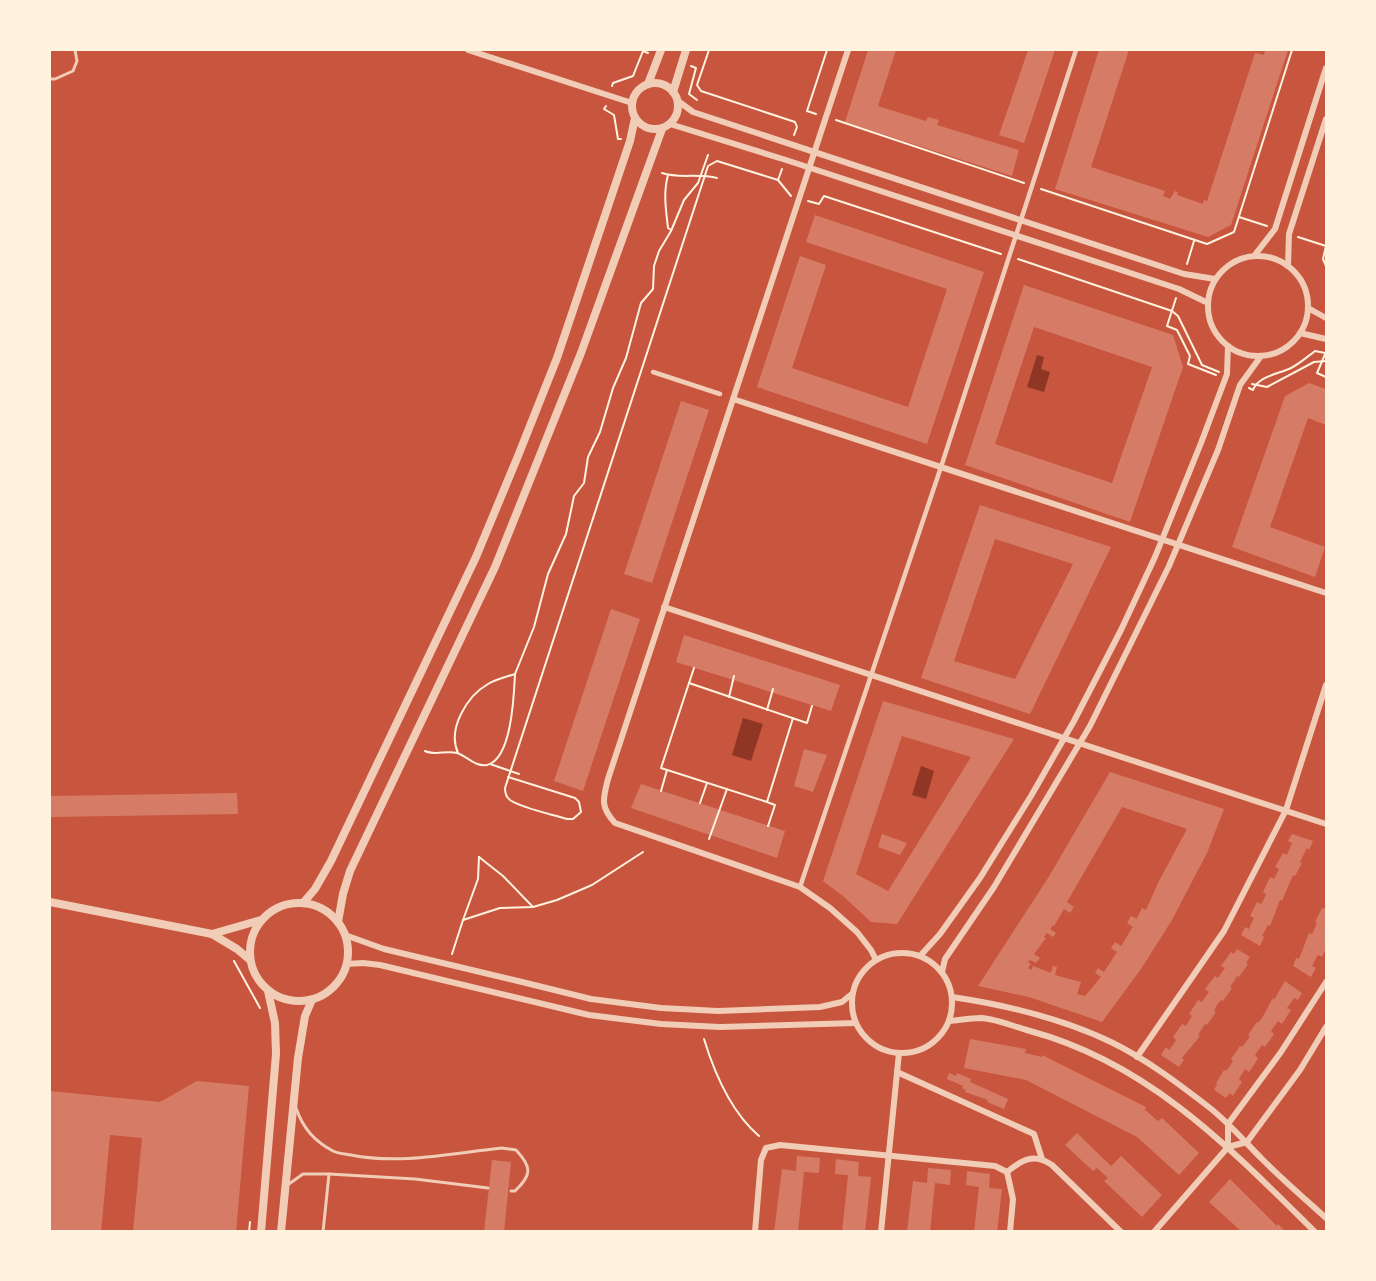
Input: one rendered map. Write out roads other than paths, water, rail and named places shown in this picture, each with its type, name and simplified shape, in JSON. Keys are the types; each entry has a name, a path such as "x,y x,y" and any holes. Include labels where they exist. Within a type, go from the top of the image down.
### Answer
{"street":[{"path":"468,50 632,103"},
{"path":"303,903 315,889 331,861 476,556 557,358 630,141 635,118 632,103 635,94 648,84 661,50"},
{"path":"673,92 686,50"},
{"path":"848,50 603,798 605,812 615,823 800,887 830,908 857,932 876,960"},
{"path":"800,887 941,467 1076,50"},
{"path":"1254,256 1275,229 1326,68"},
{"path":"648,84 662,84 673,92 678,101 693,112 1184,274 1215,279"},
{"path":"635,118 647,128 662,129 670,124 678,111 678,101"},
{"path":"1288,266 1289,234 1326,119"},
{"path":"670,124 809,167 1179,289 1208,303"},
{"path":"338,922 350,871 495,567 538,464 662,129"},
{"path":"1254,256 1272,258 1288,266 1297,274 1305,291 1308,308 1300,333 1291,344 1279,351 1261,356 1243,354 1228,346 1217,335 1210,321 1208,303 1215,279 1223,269 1236,261 1254,256"},
{"path":"1308,308 1326,318"},
{"path":"1300,333 1326,339"},
{"path":"920,956 940,934 980,878 1065,738 1121,630 1163,538 1202,443 1227,374 1228,346"},
{"path":"942,972 945,959 994,887 1081,743 1136,637 1179,544 1218,450 1242,381 1261,356"},
{"path":"653,372 720,394"},
{"path":"733,399 1326,593"},
{"path":"664,607 1326,824"},
{"path":"1137,1057 1224,931 1286,810 1323,707 1326,685"},
{"path":"50,902 212,934 250,960"},
{"path":"303,903 318,907 338,922 345,935 348,949 343,973 335,985 312,1000 294,1002 281,999 268,991 257,979 250,960 251,939 261,920 273,910 288,904 303,903"},
{"path":"212,934 261,920"},
{"path":"345,935 384,949 580,996 661,1008 718,1011 820,1007 842,1002 854,993"},
{"path":"905,953 920,956 932,962 942,972 948,983 952,997 950,1021 941,1035 928,1046 914,1052 888,1051 871,1042 856,1023 853,1008 854,993 861,976 876,960 892,954 905,953"},
{"path":"346,964 380,965 589,1015 661,1024 720,1027 856,1023"},
{"path":"1228,1146 1228,1124 1281,1052 1326,982"},
{"path":"261,1232 276,1054 275,1023 268,991"},
{"path":"1318,996 1326,1001"},
{"path":"952,997 987,1002 1052,1019 1111,1042 1137,1057 1179,1085 1228,1124 1326,1218"},
{"path":"281,1232 305,1016 312,1000"},
{"path":"950,1021 983,1018 1048,1036 1099,1055 1163,1094 1228,1146 1315,1232"},
{"path":"1154,1232 1228,1146 1246,1142 1300,1070 1326,1027"},
{"path":"881,1232 899,1053"},
{"path":"897,1072 1034,1134 1042,1158 1121,1232"},
{"path":"754,1232 761,1160 766,1148 780,1144 995,1166 1008,1172"},
{"path":"1008,1172 1023,1159 1042,1158"},
{"path":"1008,1172 1014,1199 1010,1232"}],"lane":[{"path":"50,79 73,71 77,61 75,50"},
{"path":"294,1104 309,1135 335,1152 366,1158 415,1158 502,1148 516,1150 526,1160 529,1172 525,1182 515,1191 511,1191"},
{"path":"285,1187 303,1174 329,1174 415,1179 489,1188"},
{"path":"323,1232 329,1174"}]}
